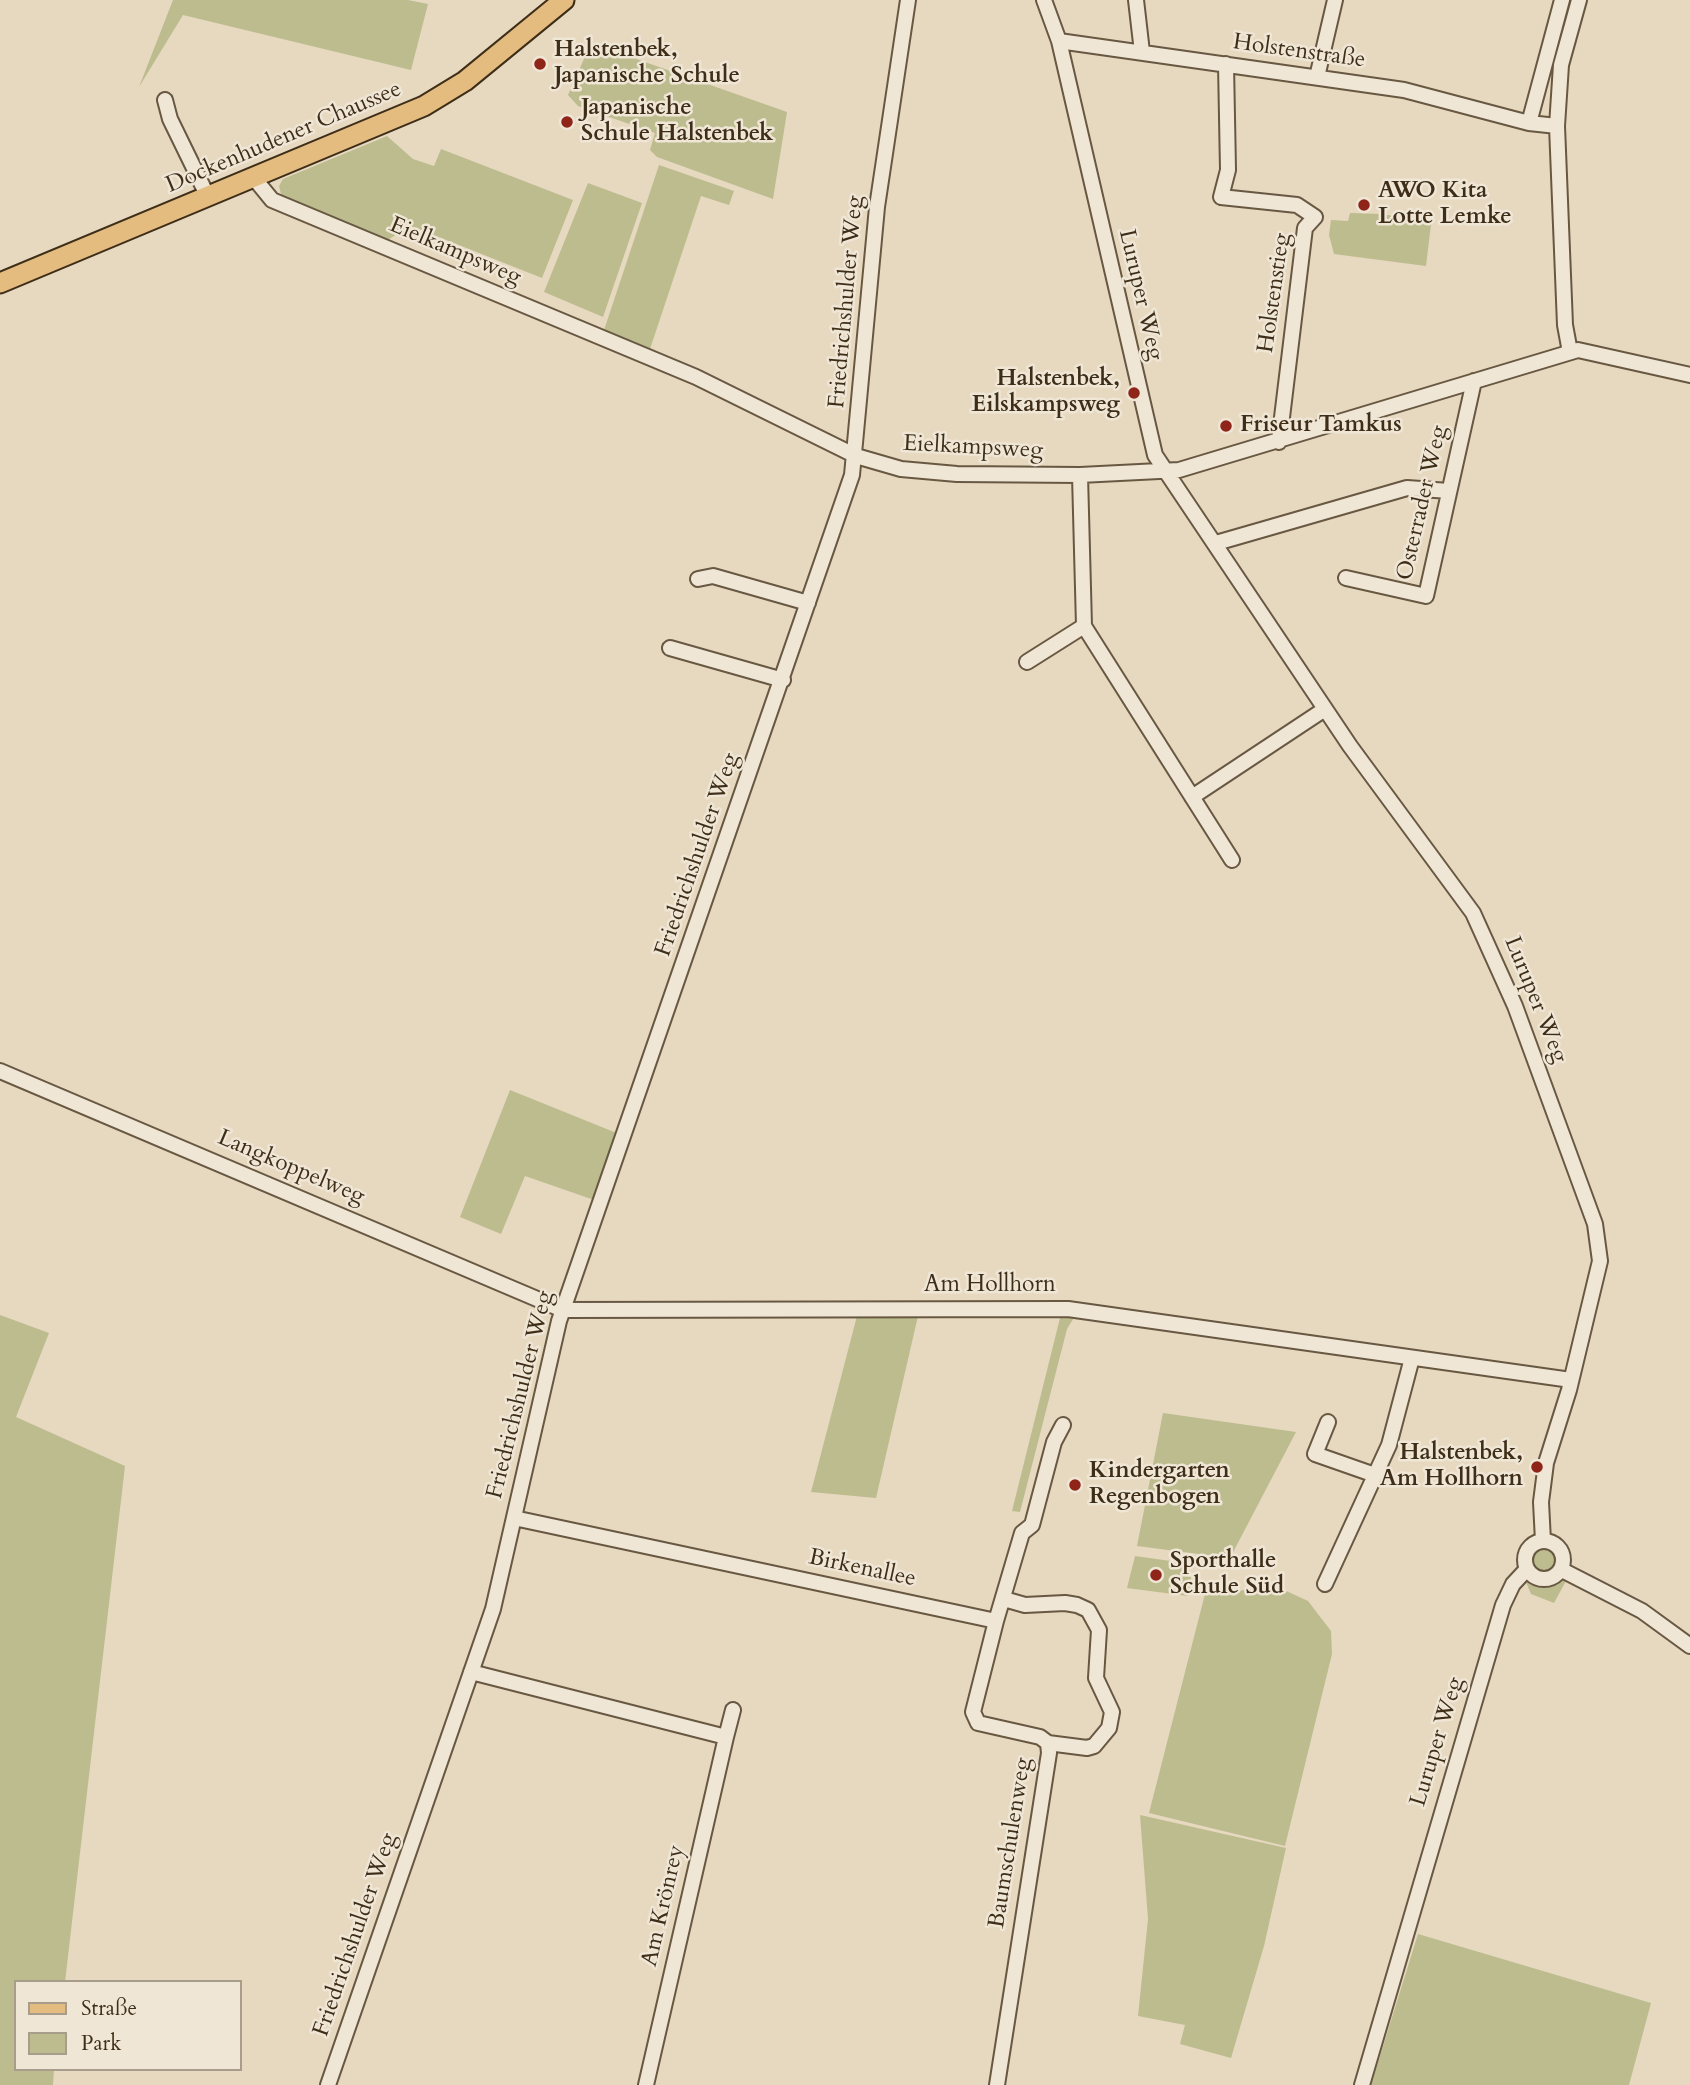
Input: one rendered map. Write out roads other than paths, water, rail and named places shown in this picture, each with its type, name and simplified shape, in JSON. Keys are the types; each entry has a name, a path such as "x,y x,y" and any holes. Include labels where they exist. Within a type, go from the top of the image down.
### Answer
{"main road":[{"name":"Dockenhudener Chaussee","path":"0,283 424,106 465,81 564,0"}],"street":[{"name":"Friedrichshulder Weg","path":"328,2085 493,1609 563,1310 783,680 856,456 877,207 908,0"},
{"name":"Luruper Weg","path":"1044,0 1059,41 1150,437 1164,472 1216,543 1325,709 1473,913 1515,1006 1600,1248 1597,1273 1571,1380 1543,1478 1543,1541"},
{"path":"1136,0 1142,52"},
{"path":"1317,77 1335,0"},
{"path":"1530,123 1562,0"},
{"path":"1579,0 1562,65 1557,125 1565,325 1570,352 1587,351 1690,375"},
{"name":"Holstenstraße","path":"1059,41 1404,90 1530,123 1557,125"},
{"name":"Holstenstieg","path":"1226,64 1228,170 1221,197 1297,205 1315,217 1305,228 1279,442"},
{"path":"165,100 170,119 208,197"},
{"name":"Eielkampsweg","path":"254,178 272,200 696,377 856,456 901,469 957,474 1080,475 1164,472 1279,442 1570,352"},
{"name":"Osterrader Weg","path":"1346,578 1426,596 1474,381"},
{"path":"1080,475 1084,626 1232,860"},
{"path":"1216,543 1407,488 1449,491"},
{"path":"698,579 713,576 808,603"},
{"path":"1027,662 1084,626"},
{"path":"670,648 783,680"},
{"path":"1192,797 1325,709"},
{"name":"Langkoppelweg","path":"0,1071 563,1310"},
{"name":"Am Hollhorn","path":"563,1310 1068,1309 1571,1380"},
{"path":"1325,1584 1398,1418 1412,1358"},
{"path":"1328,1422 1315,1454 1375,1475"},
{"path":"996,1621 1022,1533 1032,1525 1054,1442 1063,1426"},
{"name":"Birkenallee","path":"514,1518 996,1621"},
{"path":"1543,1541 1557,1545 1562,1550 1562,1570 1551,1578 1537,1578 1527,1569 1525,1563 1528,1549 1543,1541"},
{"name":"Luruper Weg","path":"1362,2085 1503,1605 1513,1584 1527,1569"},
{"path":"1562,1570 1642,1611 1690,1646"},
{"path":"1004,1600 1025,1605 1065,1602 1077,1605 1088,1611 1099,1630 1096,1678 1112,1712 1110,1728 1094,1746 1087,1748 1048,1743"},
{"name":"Baumschulenweg","path":"996,1621 972,1712 978,1723 1040,1737 1048,1743 1049,1753 997,2085"},
{"path":"471,1672 726,1737"},
{"name":"Am Krönrey","path":"646,2085 733,1710"}],"place":[{"name":"Halstenbek, Japanische Schule","path":"540,64"},
{"name":"Japanische Schule Halstenbek","path":"567,122"},
{"name":"AWO Kita Lotte Lemke","path":"1364,205"},
{"name":"Halstenbek, Eilskampsweg","path":"1134,393"},
{"name":"Friseur Tamkus","path":"1226,426"},
{"name":"Halstenbek, Am Hollhorn","path":"1537,1467"},
{"name":"Kindergarten Regenbogen","path":"1075,1485"},
{"name":"Sporthalle Schule Süd","path":"1156,1575"}]}
